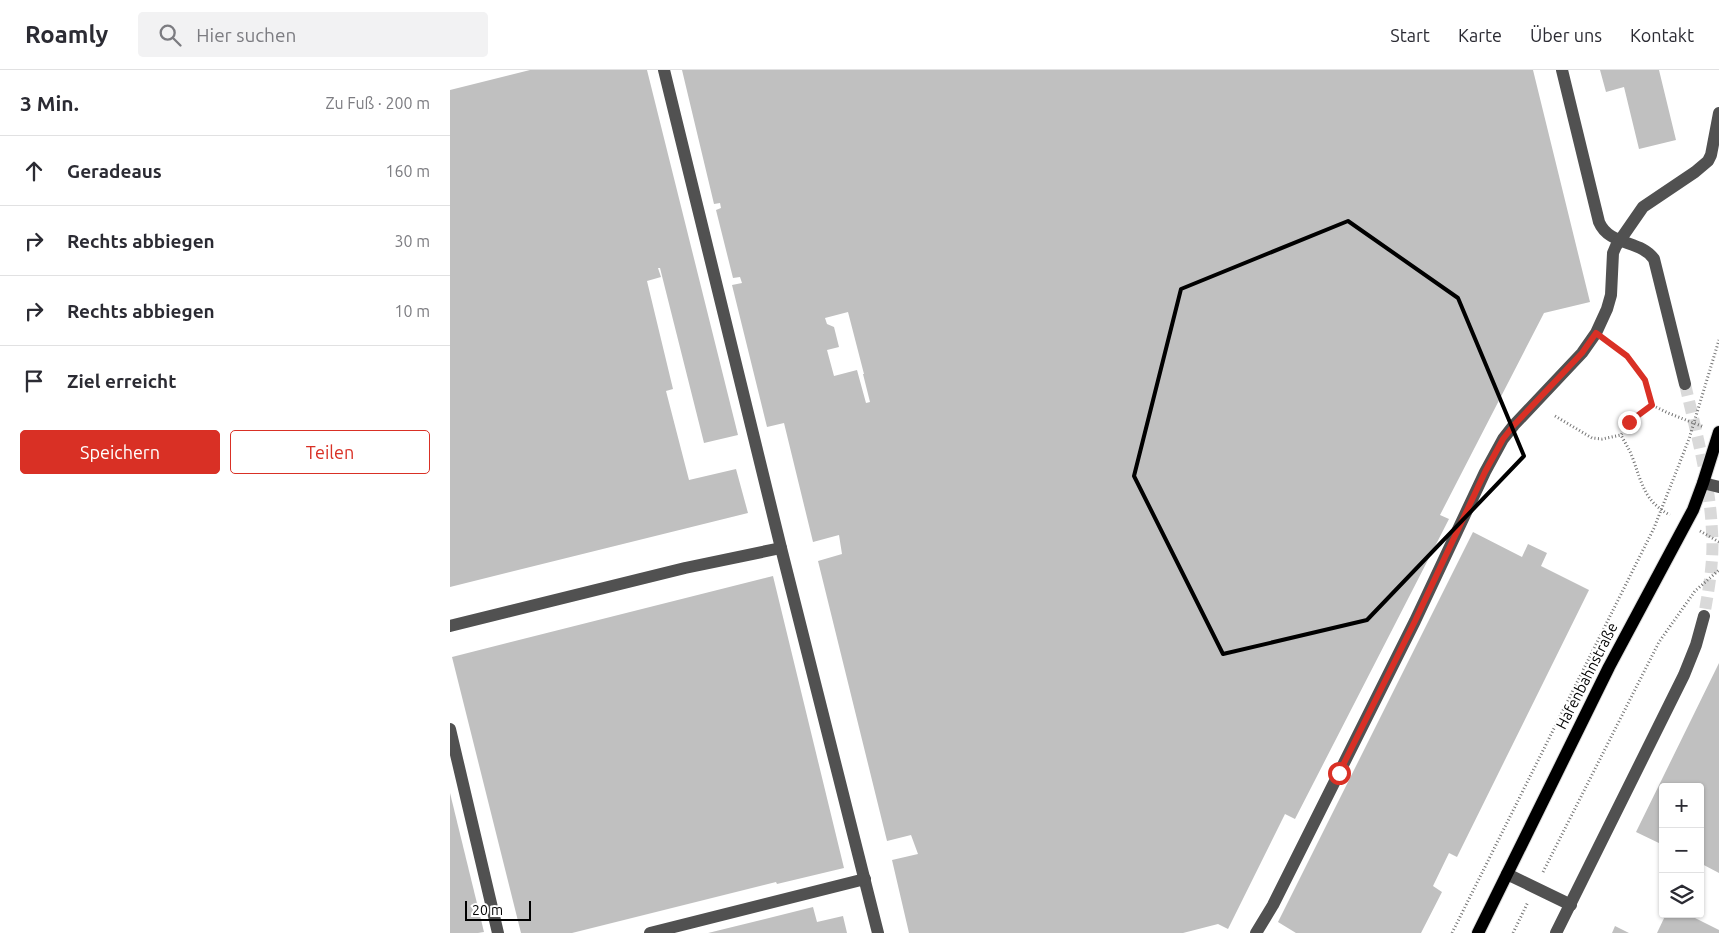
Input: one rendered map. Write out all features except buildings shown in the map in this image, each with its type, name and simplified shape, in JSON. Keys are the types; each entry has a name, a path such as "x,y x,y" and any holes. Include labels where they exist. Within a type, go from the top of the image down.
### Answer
{"main road":[{"name":"Hafenbahnstraße","path":"1478,933 1609,667 1686,523 1703,483 1719,432"}],"street":[{"path":"664,70 878,933"},
{"path":"1562,70 1599,222 1605,232 1619,241 1646,251 1654,259 1686,384"},
{"path":"1256,933 1273,905 1415,621 1485,472 1503,439 1582,353 1596,333 1609,302 1613,281 1614,253 1619,241 1643,207 1691,175 1708,161 1719,113"},
{"path":"1703,483 1719,487"},
{"path":"450,626 678,570 781,548"},
{"path":"1556,933 1684,675 1696,645 1704,616"},
{"path":"450,729 498,933"},
{"path":"1507,874 1571,906"},
{"path":"650,933 865,880"}],"path":[{"path":"1596,333 1627,356 1645,380 1652,405"},
{"path":"1452,933 1662,511 1694,424 1719,340"},
{"path":"1652,405 1694,424"},
{"path":"1555,416 1592,438 1602,439 1620,434 1629,422 1652,405"},
{"path":"1620,434 1632,456 1643,489 1662,511"},
{"path":"1512,933 1659,642 1695,591 1719,570"}],"highlighted area":[{"path":"1348,221 1458,298 1524,456 1367,620 1223,654 1134,476 1181,289"}],"tunnel":[{"path":"1685,384 1702,457 1711,513 1712,564 1704,616"}],"route":[{"path":"1339,773 1415,621 1485,472 1503,439 1582,353 1596,333 1627,356 1647,384 1652,405 1629,422"}]}
